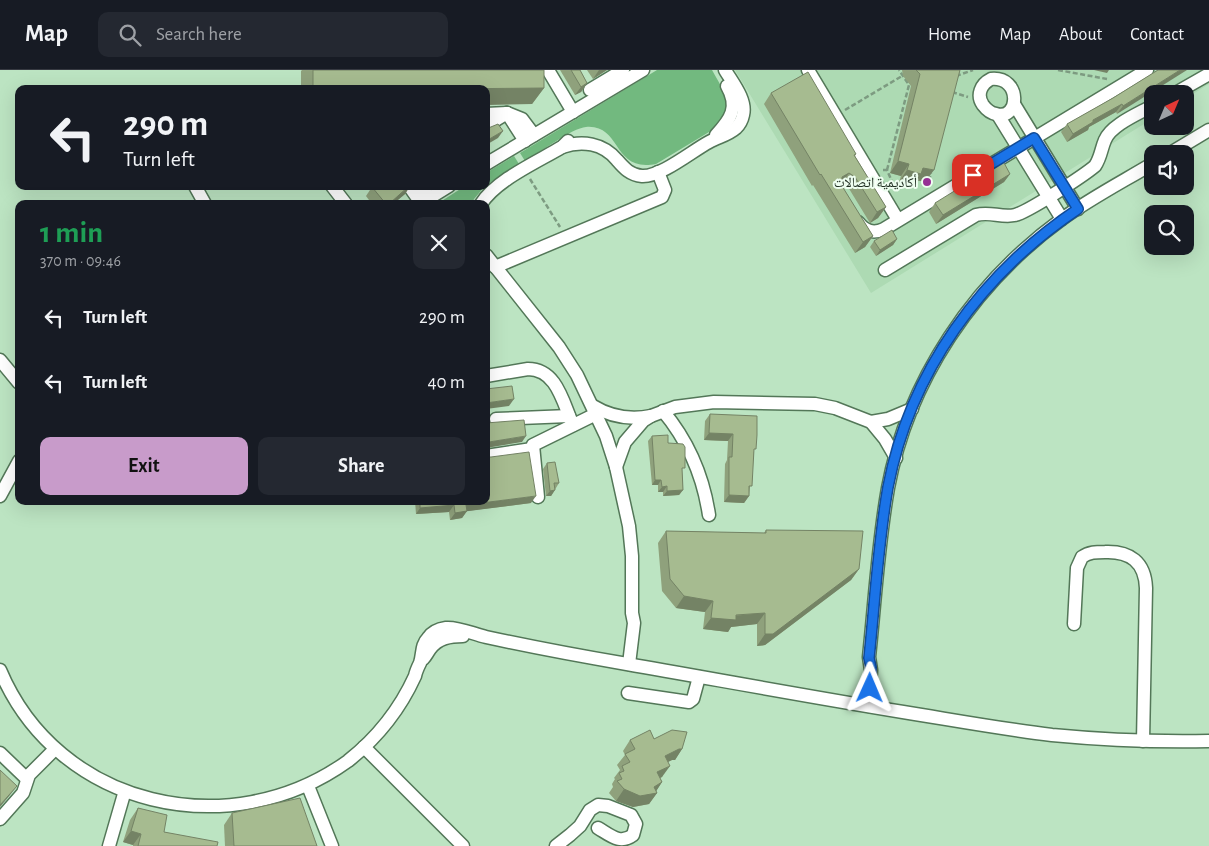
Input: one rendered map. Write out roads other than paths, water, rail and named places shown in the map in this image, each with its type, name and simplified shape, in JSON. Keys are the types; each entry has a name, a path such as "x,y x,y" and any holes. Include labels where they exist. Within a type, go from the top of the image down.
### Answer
{"street":[{"path":"548,70 573,112"},
{"path":"490,162 573,112 623,70"},
{"path":"592,95 643,70"},
{"path":"808,70 898,220"},
{"path":"850,208 864,229 870,232 877,232 1147,70"},
{"path":"484,200 497,186 574,138 588,135 598,137 607,143 622,166 635,175 643,176 658,172 711,140 724,136 736,128 743,117 742,101 723,74"},
{"path":"1190,85 1209,74"},
{"path":"582,77 592,95"},
{"path":"1062,219 998,115 988,110 981,100 980,89 991,79 1007,83 1011,87 1014,93 1014,104 1078,209"},
{"path":"998,115 1008,112 1014,104"},
{"path":"885,270 976,215 984,213 1016,215 1023,212 1095,166 1099,160 1104,141 1111,130 1144,111"},
{"path":"490,114 507,114 530,138"},
{"path":"490,124 507,114"},
{"path":"1184,145 1209,130"},
{"path":"1035,176 1052,166"},
{"path":"865,706 864,669 869,658 888,487 912,409 929,372 949,336 973,303 1000,272 1030,244 1062,219 1144,169"},
{"path":"495,267 662,196 665,190 658,172"},
{"path":"335,190 343,200"},
{"path":"413,190 422,200"},
{"path":"427,200 443,190"},
{"path":"490,260 559,347 577,375 594,410 616,467 629,526 632,556 632,613 627,625 624,664"},
{"path":"0,360 15,379"},
{"path":"490,375 528,369 539,370 545,373 554,381 571,421"},
{"path":"538,497 532,449 534,443 594,410 616,416 634,418 657,414 688,404 707,402 815,404 835,408 870,422 885,439 896,458"},
{"path":"870,422 888,419 912,409"},
{"path":"616,467 626,442 636,427 657,414"},
{"path":"657,414 683,437 698,467 705,490 709,515"},
{"path":"496,419 571,421"},
{"path":"490,455 532,449"},
{"path":"0,496 15,468"},
{"path":"1074,624 1077,568 1082,557 1093,552 1118,552 1128,555 1136,561 1142,568 1146,588 1142,741"},
{"path":"0,670 6,685 20,708 54,750 76,768 99,783 124,794 170,807 218,810 264,803 308,786 335,770 364,747 392,717 413,680 421,661 423,644 427,639 437,631 450,628 484,637 624,664 865,706 1042,734 1142,741 1209,741"},
{"path":"628,693 688,702 693,699 699,677"},
{"path":"364,747 462,846"},
{"path":"0,819 24,793 27,779 54,750"},
{"path":"0,754 27,779"},
{"path":"308,786 332,846"},
{"path":"109,846 124,794"},
{"path":"556,846 570,836 580,826 590,810 598,805 603,804 626,812 631,815 636,824 633,835 623,840 598,828"}],"place":[{"name":"أكاديمية اتصالات","path":"927,182"}]}
